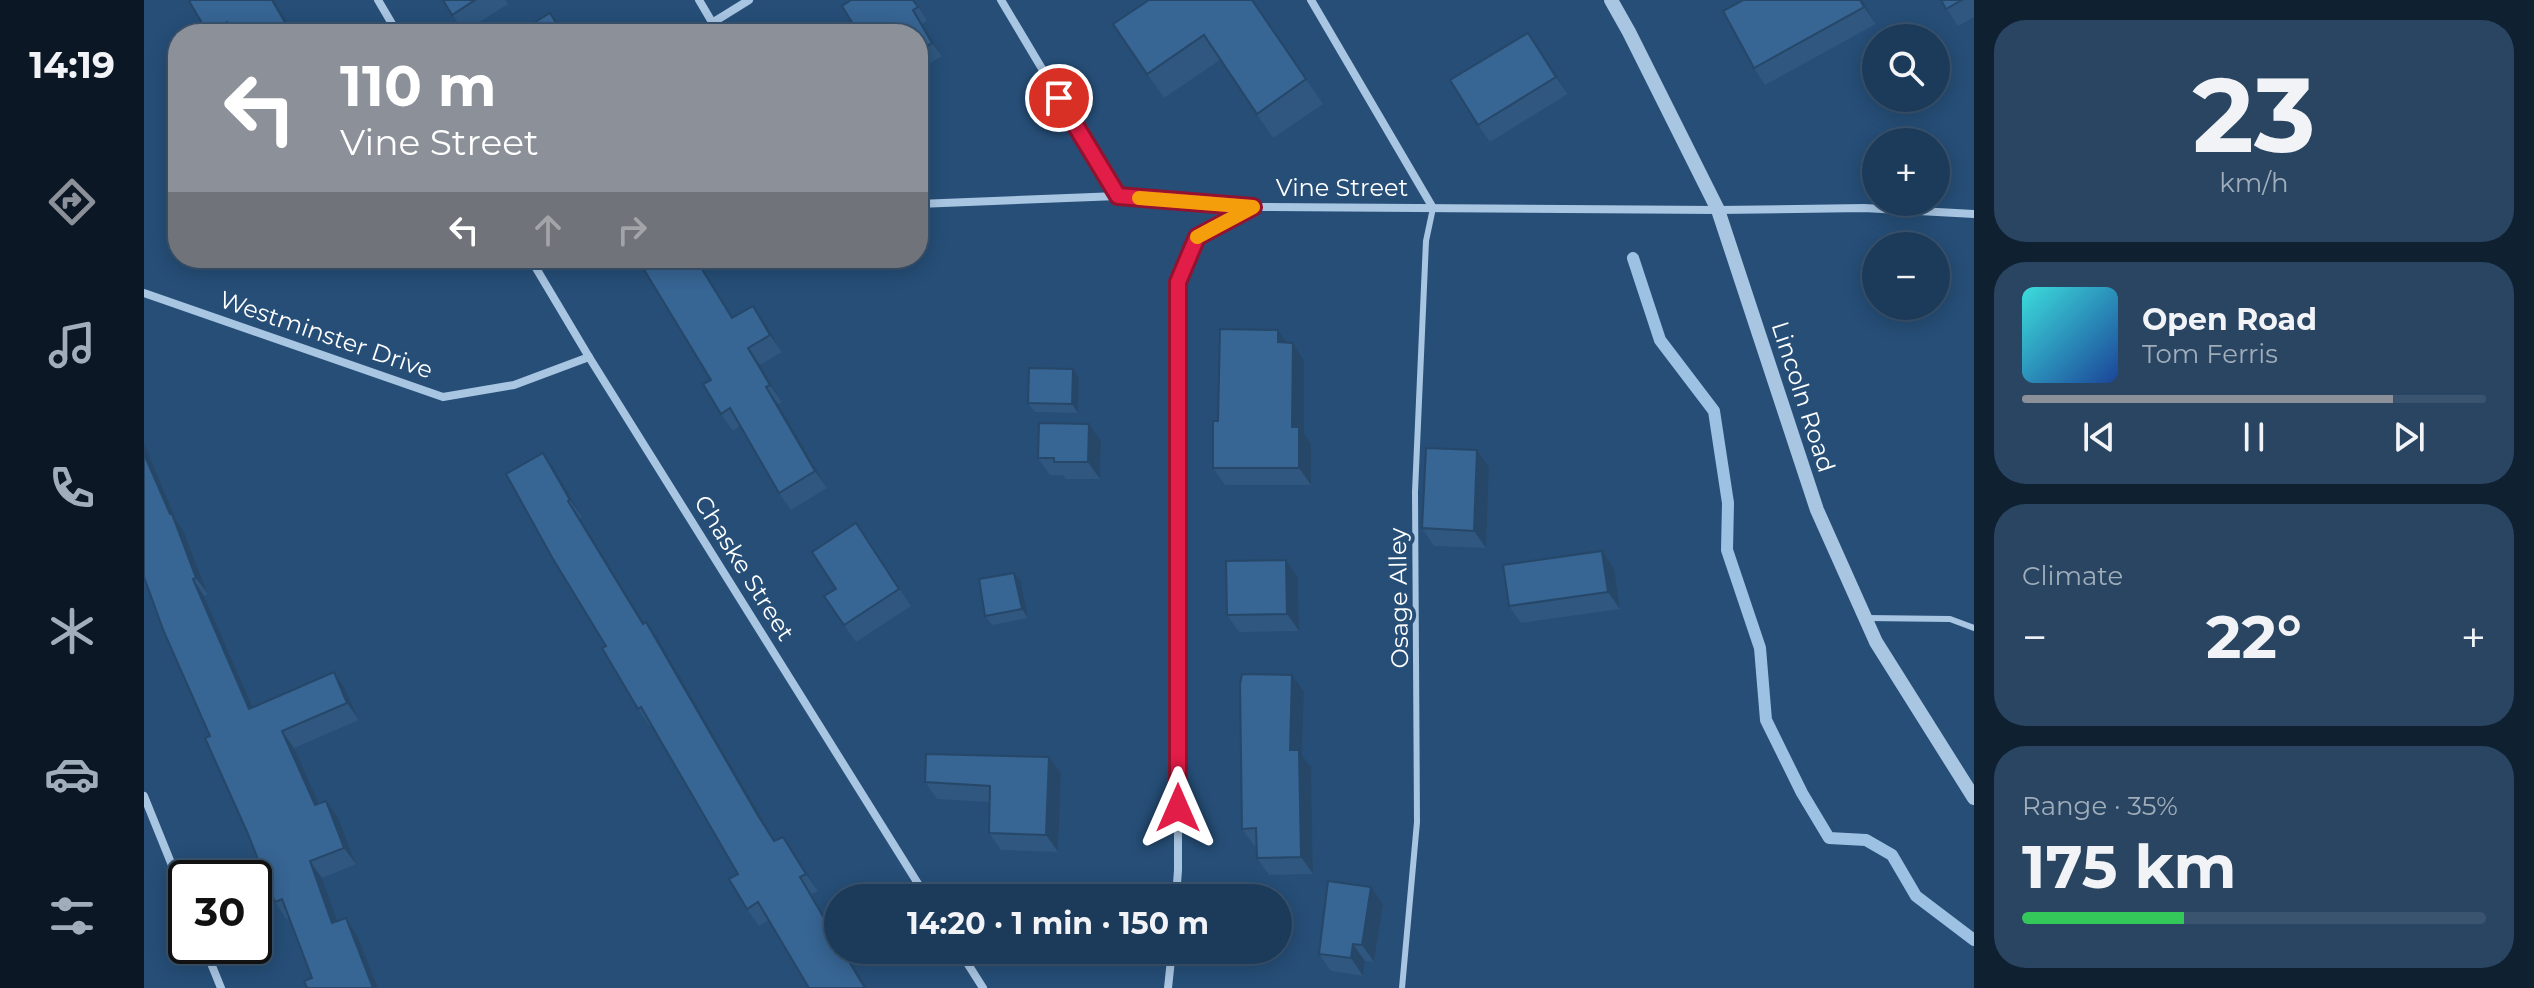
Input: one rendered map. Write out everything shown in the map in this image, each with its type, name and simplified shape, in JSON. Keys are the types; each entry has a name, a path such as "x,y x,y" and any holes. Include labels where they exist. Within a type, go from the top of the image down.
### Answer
{"street":[{"path":"378,0 392,24"},
{"path":"699,0 712,23 749,0"},
{"path":"1001,0 1118,196"},
{"path":"1311,0 1433,208"},
{"name":"Lincoln Road","path":"1611,0 1718,210 1817,510 1876,642 1974,798"},
{"name":"Vine Street","path":"928,204 1118,196 1253,207 1864,208 1974,214"},
{"path":"1177,884 1178,282 1197,237 1253,207"},
{"name":"Chaske Street","path":"536,268 918,884"},
{"name":"Westminster Drive","path":"144,293 443,397 514,385 589,357"},
{"path":"144,796 170,860"},
{"path":"211,964 221,988"},
{"path":"968,964 983,988"},
{"path":"1168,988 1171,964"}],"lane":[{"name":"Osage Alley","path":"1402,988 1417,822 1415,492 1426,241 1433,208"},
{"path":"1866,618 1950,619 1974,628"}],"building":[{"path":"272,0 286,24 203,24 189,1"},
{"path":"443,0 475,0 452,15"},
{"path":"851,0 913,0 918,7 913,10 921,24 853,24 842,6"},
{"path":"1149,0 1252,0 1306,79 1257,114 1204,35 1147,74 1113,24"},
{"path":"1743,0 1860,0 1864,7 1754,68 1723,11"},
{"path":"1941,0 1962,0 1946,9"},
{"path":"550,13 557,24 532,24"},
{"path":"1528,33 1556,77 1478,125 1450,80"},
{"path":"643,268 701,268 732,318 753,306 770,335 748,348 770,385 766,387 815,471 779,493 730,408 721,414 703,384 711,380"},
{"path":"1220,329 1278,330 1278,342 1293,343 1292,427 1299,427 1299,468 1213,468 1213,421 1218,421"},
{"path":"1029,368 1073,369 1072,404 1028,403"},
{"path":"1039,423 1089,424 1088,462 1054,462 1054,458 1038,458"},
{"path":"1426,448 1477,450 1474,531 1422,528"},
{"path":"543,453 568,501 643,624 646,622 757,814 774,841 783,837 806,874 800,877 824,918 824,964 850,964 865,988 809,988 758,902 747,909 729,879 738,874 641,707 638,709 602,648 606,646 506,474"},
{"path":"144,454 172,514 196,578 193,579 249,709 334,672 347,703 282,731 315,805 326,801 344,848 310,861 332,923 346,918 373,988 307,988 304,981 312,978 282,899 275,902 272,894 272,860 258,860 205,738 210,736 164,632 144,577"},
{"path":"856,523 899,589 844,625 824,596 836,589 812,552"},
{"path":"1602,551 1608,592 1509,606 1503,565"},
{"path":"1286,560 1287,614 1227,615 1226,561"},
{"path":"1014,573 1022,609 985,616 979,579"},
{"path":"1242,674 1292,675 1290,750 1299,750 1301,857 1257,858 1256,828 1242,829"},
{"path":"926,754 1049,757 1046,835 989,833 990,786 925,782"},
{"path":"1328,881 1371,887 1362,945 1353,944 1351,958 1319,954"}],"waterway":[{"path":"1633,258 1660,340 1714,411 1728,503 1727,550 1760,648 1766,720 1802,793 1829,838 1866,840 1892,855 1916,896 1974,940"}],"slow traffic":[{"path":"1139,198 1253,207 1197,237"}],"route":[{"path":"1059,98 1118,196 1253,207 1197,237 1178,282 1178,808"}]}
